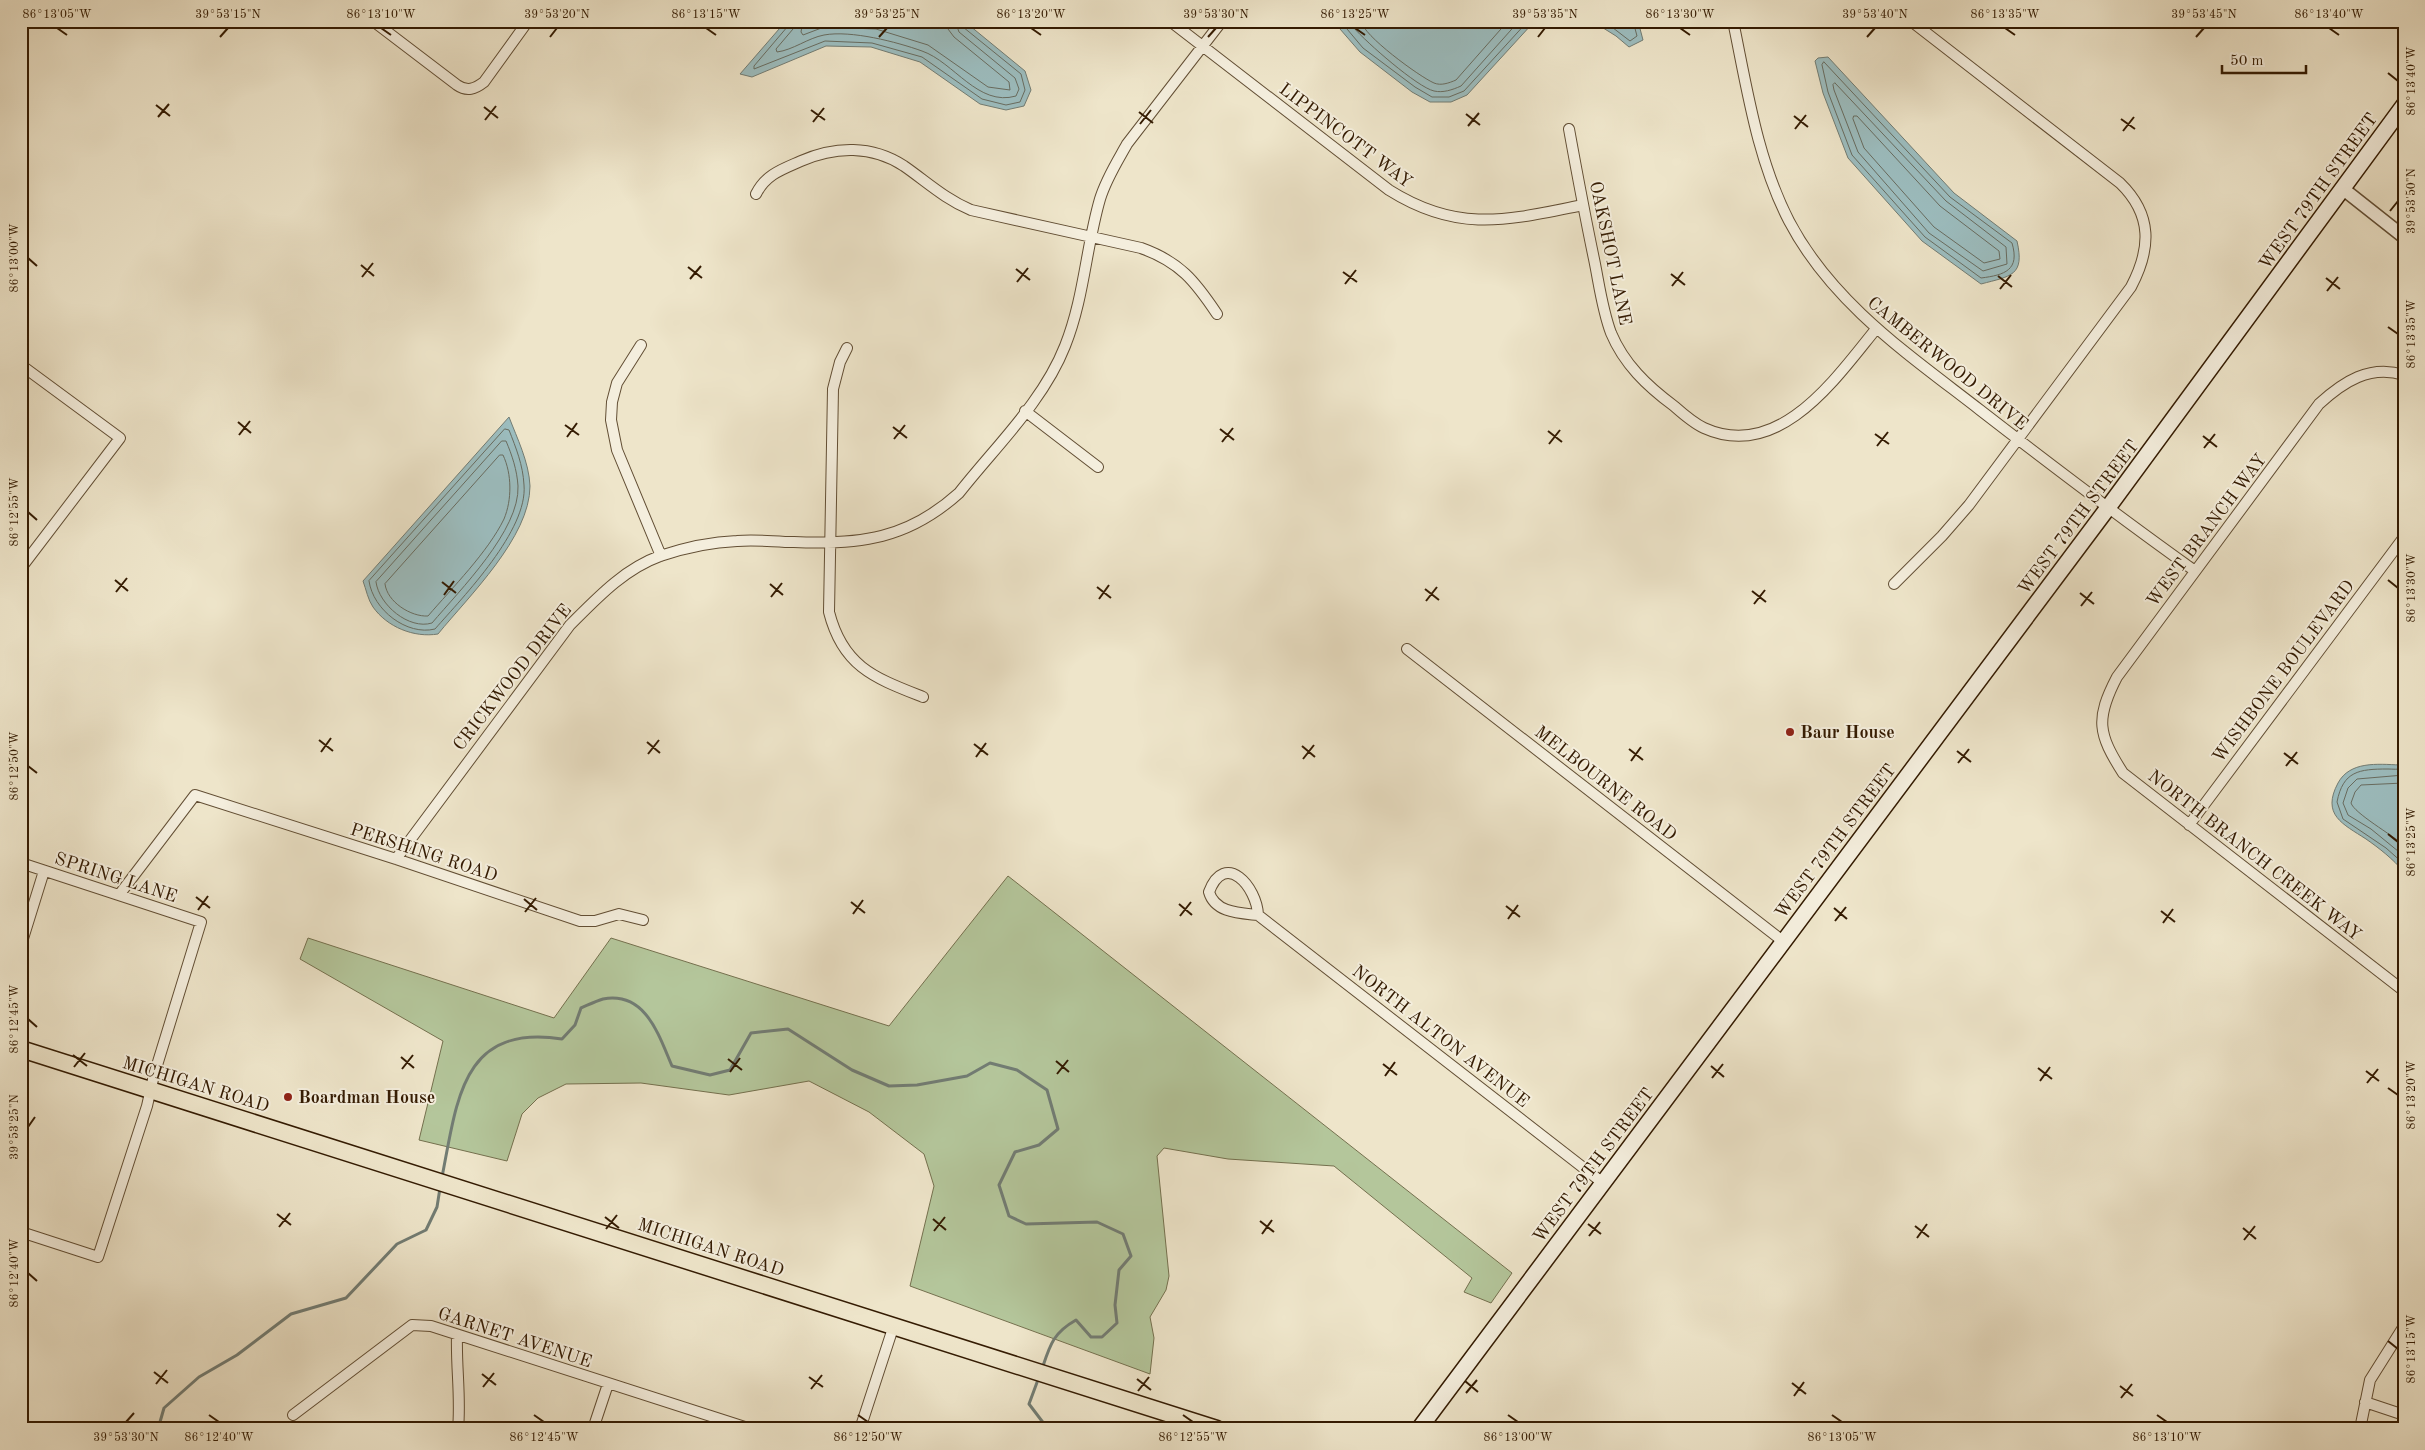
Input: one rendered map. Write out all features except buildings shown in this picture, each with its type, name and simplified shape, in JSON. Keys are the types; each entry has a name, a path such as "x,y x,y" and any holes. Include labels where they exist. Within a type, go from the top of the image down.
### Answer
{"main road":[{"name":"WEST 79TH STREET","path":"1419,1429 2107,509 2404,105"},
{"name":"MICHIGAN ROAD","path":"21,1049 1217,1429"}],"street":[{"path":"373,21 457,85 468,89 476,88 484,82 528,21"},
{"name":"LIPPINCOTT WAY","path":"1170,21 1389,190 1421,207 1456,218 1492,221 1583,205"},
{"name":"CRICKWOOD DRIVE","path":"396,859 570,625 599,596 621,578 661,556 686,549 736,540 831,543 864,541 899,532 944,507 966,486 1047,382 1065,348 1074,321 1100,199 1119,157 1222,21"},
{"name":"CAMBERWOOD DRIVE","path":"1733,21 1762,150 1781,204 1820,270 1838,292 1876,329 2018,440 2107,509 2195,571"},
{"path":"1894,584 1956,521 2131,287 2144,259 2145,228 2137,204 2120,183 1911,21"},
{"name":"OAKSHOT LANE","path":"1569,129 1604,308 1618,347 1633,369 1647,384 1705,428 1726,435 1747,435 1763,432 1792,418 1825,391 1876,329"},
{"path":"756,194 767,178 782,168 819,154 855,150 892,160 945,198 971,210 1141,248 1171,262 1194,281 1217,314"},
{"path":"2342,188 2404,237"},
{"path":"641,345 617,383 611,410 611,420 617,450 661,556"},
{"path":"847,348 836,372 833,389 830,612 834,630 843,648 856,664 876,678 923,697"},
{"path":"21,365 120,438 21,568"},
{"name":"WEST BRANCH WAY","path":"2102,733 2104,703 2117,677 2319,404 2344,382 2371,373 2389,372 2404,375"},
{"path":"1025,411 1098,467"},
{"name":"WISHBONE BOULEVARD","path":"2189,825 2404,537"},
{"name":"MELBOURNE ROAD","path":"1407,649 1784,942"},
{"name":"NORTH BRANCH CREEK WAY","path":"2102,733 2106,747 2123,773 2404,991"},
{"name":"PERSHING ROAD","path":"119,895 195,795 396,859 580,921 595,921 619,914 643,920"},
{"name":"SPRING LANE","path":"21,863 201,922 150,1090"},
{"path":"21,945 44,871"},
{"path":"1228,872 1240,877 1258,902 1258,915 1228,911 1217,905 1210,892 1213,883 1221,874 1228,872"},
{"name":"NORTH ALTON AVENUE","path":"1258,915 1603,1183"},
{"path":"21,1232 98,1257 150,1090"},
{"name":"GARNET AVENUE","path":"293,1415 412,1325 431,1326 726,1425 751,1429"},
{"path":"860,1429 894,1325"},
{"path":"2360,1429 2370,1380 2394,1339 2404,1326"},
{"path":"457,1336 456,1360 460,1408 458,1429"},
{"path":"593,1429 608,1384"},
{"path":"2365,1402 2404,1414"}],"green space":[{"path":"1008,876 1512,1273 1491,1303 1464,1292 1472,1278 1334,1166 1228,1159 1164,1148 1157,1156 1169,1276 1166,1290 1150,1317 1154,1338 1150,1374 910,1286 934,1186 924,1154 869,1112 809,1081 729,1095 641,1083 566,1084 538,1098 522,1114 507,1161 419,1140 443,1041 300,959 308,938 554,1018 611,938 889,1026"}],"water":[{"path":"786,21 964,21 1025,71 1031,90 1024,106 1006,110 980,104 920,62 871,47 826,46 752,77 740,74"},
{"path":"1343,21 1540,21 1532,24 1467,95 1451,102 1430,102 1412,92 1360,52 1340,29"},
{"path":"1592,21 1638,21 1643,40 1629,47 1616,36"},
{"path":"1828,57 1954,193 2017,241 2019,261 2013,273 1981,284 1922,241 1848,158 1823,93 1815,61 1818,58"},
{"path":"509,417 525,459 530,486 527,505 520,525 496,565 438,634 420,634 402,630 386,620 373,607 363,581"},
{"path":"2404,762 2404,872 2381,850 2343,823 2333,811 2332,803 2333,794 2338,783 2343,776 2357,767 2373,764 2400,765"}],"waterway":[{"path":"442,1177 460,1096 470,1074 484,1056 503,1043 528,1037 562,1039 575,1025 581,1008 603,999 618,998 630,1002 640,1009 649,1018 656,1030 672,1066 710,1075 730,1070 751,1033 788,1029 852,1070 889,1086 917,1085 967,1076 990,1063 1017,1070 1047,1090 1058,1129 1039,1145 1015,1152 999,1185 1009,1216 1026,1224 1097,1222 1123,1234 1131,1256 1119,1270 1115,1305 1117,1323 1102,1337 1091,1337 1076,1320 1062,1330 1053,1340 1042,1369"},
{"path":"158,1429 164,1408 199,1377 237,1355 291,1314 346,1298 397,1244 426,1230 437,1207 440,1188"},
{"path":"1039,1377 1029,1404 1048,1429"}],"place":[{"name":"Baur House","path":"1790,732"},
{"name":"Boardman House","path":"288,1097"}]}
